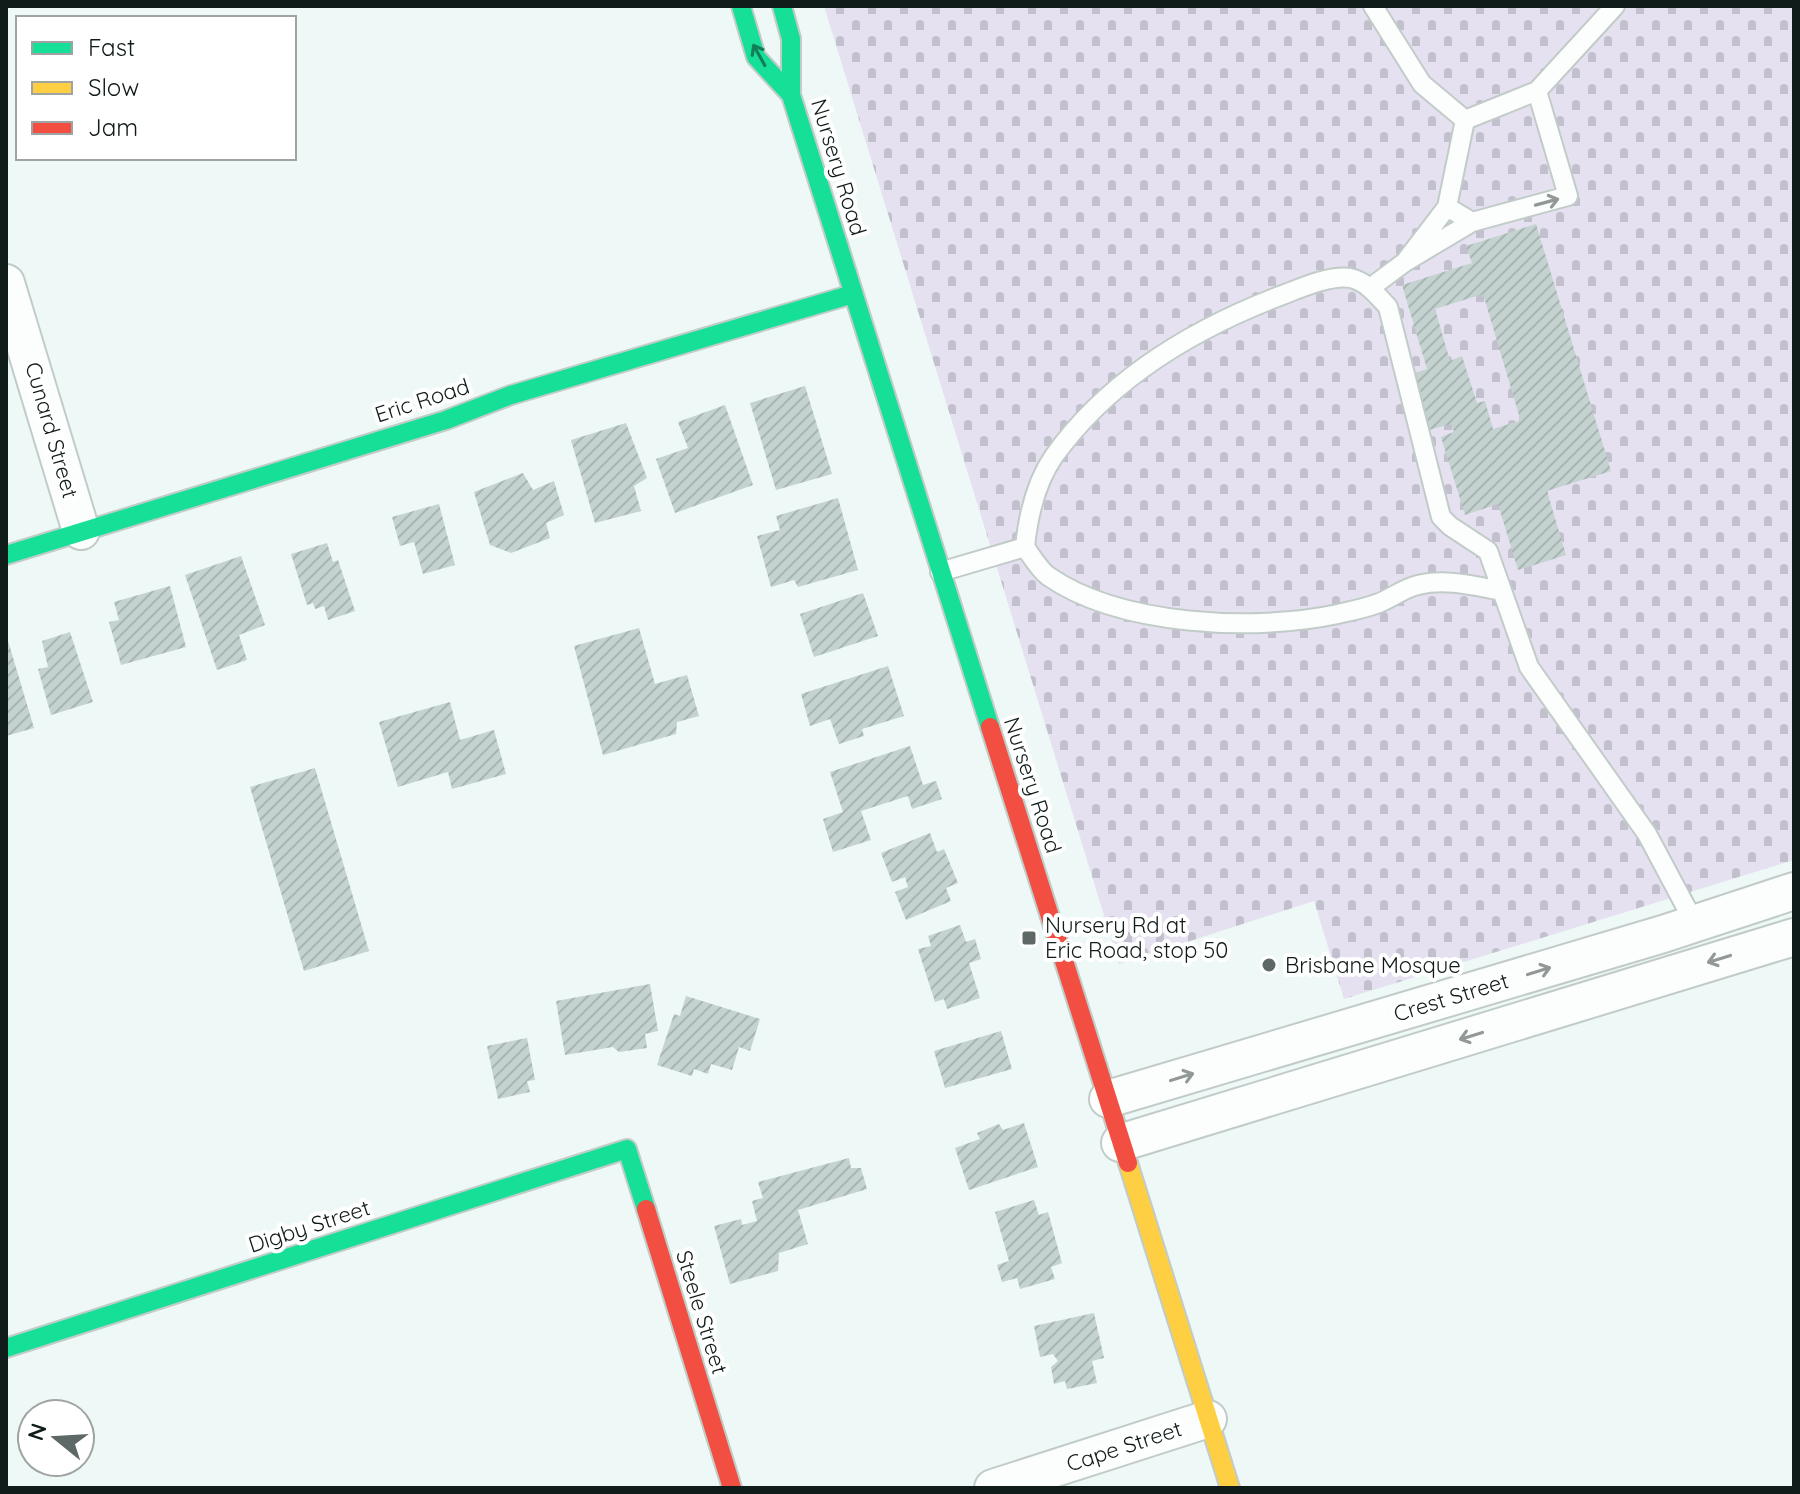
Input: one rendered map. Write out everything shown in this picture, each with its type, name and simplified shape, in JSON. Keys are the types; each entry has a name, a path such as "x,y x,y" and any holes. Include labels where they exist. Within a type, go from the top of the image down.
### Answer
{"street":[{"name":"Nursery Road","path":"741,6 756,57 791,95"},
{"name":"Nursery Road","path":"782,6 791,39 791,95 1230,1488"},
{"name":"Cunard Street","path":"6,283 81,531"},
{"name":"Eric Road","path":"6,555 446,420 511,395 853,294"},
{"name":"Crest Street","path":"1108,1099 1695,924 1794,891"},
{"name":"Crest Street","path":"1120,1143 1794,937"},
{"name":"Digby Street","path":"6,1348 627,1149"},
{"name":"Steele Street","path":"627,1149 732,1488"},
{"name":"Cape Street","path":"993,1488 1208,1419"}],"lane":[{"path":"1373,6 1422,84 1465,120"},
{"path":"1465,120 1537,91 1615,6"},
{"path":"1370,288 1405,262 1472,222 1568,196 1537,91"},
{"path":"1405,262 1447,207 1465,120"},
{"path":"1447,207 1472,222"},
{"path":"1502,591 1453,582 1417,585 1378,604 1335,615 1248,623 1122,609 1075,592 1044,574 1025,547 1028,514 1053,458 1098,405 1163,353 1241,311 1309,285 1349,278 1370,288 1388,307 1441,517 1488,551 1529,667 1647,834 1695,924"},
{"path":"940,572 1025,547"}],"green space":[{"path":"824,6 1794,6 1794,860 1344,999 1314,901 1119,964"}],"building":[{"path":"1536,224 1611,471 1547,491 1566,555 1518,570 1498,504 1465,515 1441,437 1454,432 1451,424 1429,430 1412,374 1427,369 1402,285 1472,263 1466,246","holes":["1483,294 1519,421 1493,429 1485,401 1477,403 1462,356 1450,361 1435,309"]},
{"path":"805,386 832,474 776,490 750,403"},
{"path":"725,405 753,485 675,513 656,459 688,448 678,422"},
{"path":"626,423 647,478 634,486 641,511 595,523 571,440"},
{"path":"523,473 533,490 554,481 564,515 546,523 550,538 511,553 490,545 474,492"},
{"path":"838,498 858,570 798,587 794,580 771,587 757,536 780,530 776,516"},
{"path":"439,504 455,565 423,574 414,542 400,546 392,517"},
{"path":"327,543 333,562 338,560 355,611 328,620 324,606 315,609 313,603 307,605 291,554"},
{"path":"241,556 265,625 239,635 247,660 217,670 185,575"},
{"path":"170,586 186,647 121,665 109,622 119,620 114,602"},
{"path":"863,593 878,636 814,657 800,614"},
{"path":"639,628 655,684 687,675 699,716 677,722 676,734 603,755 574,646"},
{"path":"70,632 93,702 51,715 38,669 48,667 42,641"},
{"path":"6,634 34,728 6,736"},
{"path":"888,666 904,716 862,729 864,736 839,744 830,719 810,726 801,694"},
{"path":"450,702 460,740 494,730 506,774 452,789 448,772 398,787 379,722"},
{"path":"910,746 923,785 936,781 942,799 912,809 908,796 861,811 871,840 833,852 823,819 843,812 830,772"},
{"path":"315,768 369,951 304,971 250,787"},
{"path":"930,833 937,852 944,849 958,883 946,888 951,901 906,920 895,892 908,887 905,877 892,882 881,853"},
{"path":"960,925 966,942 975,939 981,959 969,963 980,998 947,1009 944,999 935,1002 918,949 931,946 928,936"},
{"path":"650,984 658,1031 645,1034 647,1048 619,1052 613,1047 565,1055 556,1001"},
{"path":"686,996 760,1019 750,1051 739,1047 732,1070 711,1064 708,1074 694,1069 692,1076 657,1065 674,1014 680,1016"},
{"path":"1001,1031 1012,1069 945,1088 934,1051"},
{"path":"527,1038 535,1080 527,1081 530,1092 498,1099 487,1046"},
{"path":"1024,1123 1038,1167 969,1190 955,1148 980,1139 977,1133 999,1124 1003,1130"},
{"path":"849,1158 851,1168 861,1168 867,1189 798,1210 808,1244 779,1253 778,1271 730,1284 714,1226 741,1219 742,1225 757,1221 752,1201 763,1198 758,1182"},
{"path":"1034,1200 1039,1215 1048,1212 1062,1263 1051,1267 1055,1279 1020,1289 1017,1278 1002,1282 997,1265 1009,1261 995,1212"},
{"path":"1094,1313 1104,1358 1092,1361 1097,1383 1067,1389 1065,1381 1054,1384 1051,1367 1058,1361 1053,1354 1040,1357 1034,1326"}],"traffic: fast":[{"path":"741,6 756,57 791,95"},
{"path":"782,6 791,39 791,95 990,727"},
{"path":"6,555 446,420 511,395 853,294"},
{"path":"6,1348 627,1149 646,1209"}],"traffic: slow":[{"path":"1128,1163 1230,1488"}],"traffic: jam":[{"path":"990,727 1128,1163"},
{"path":"646,1209 732,1488"}],"place":[{"name":"Nursery Rd at Eric Road, stop 50","path":"1029,938"},
{"name":"Brisbane Mosque","path":"1269,965"}]}
